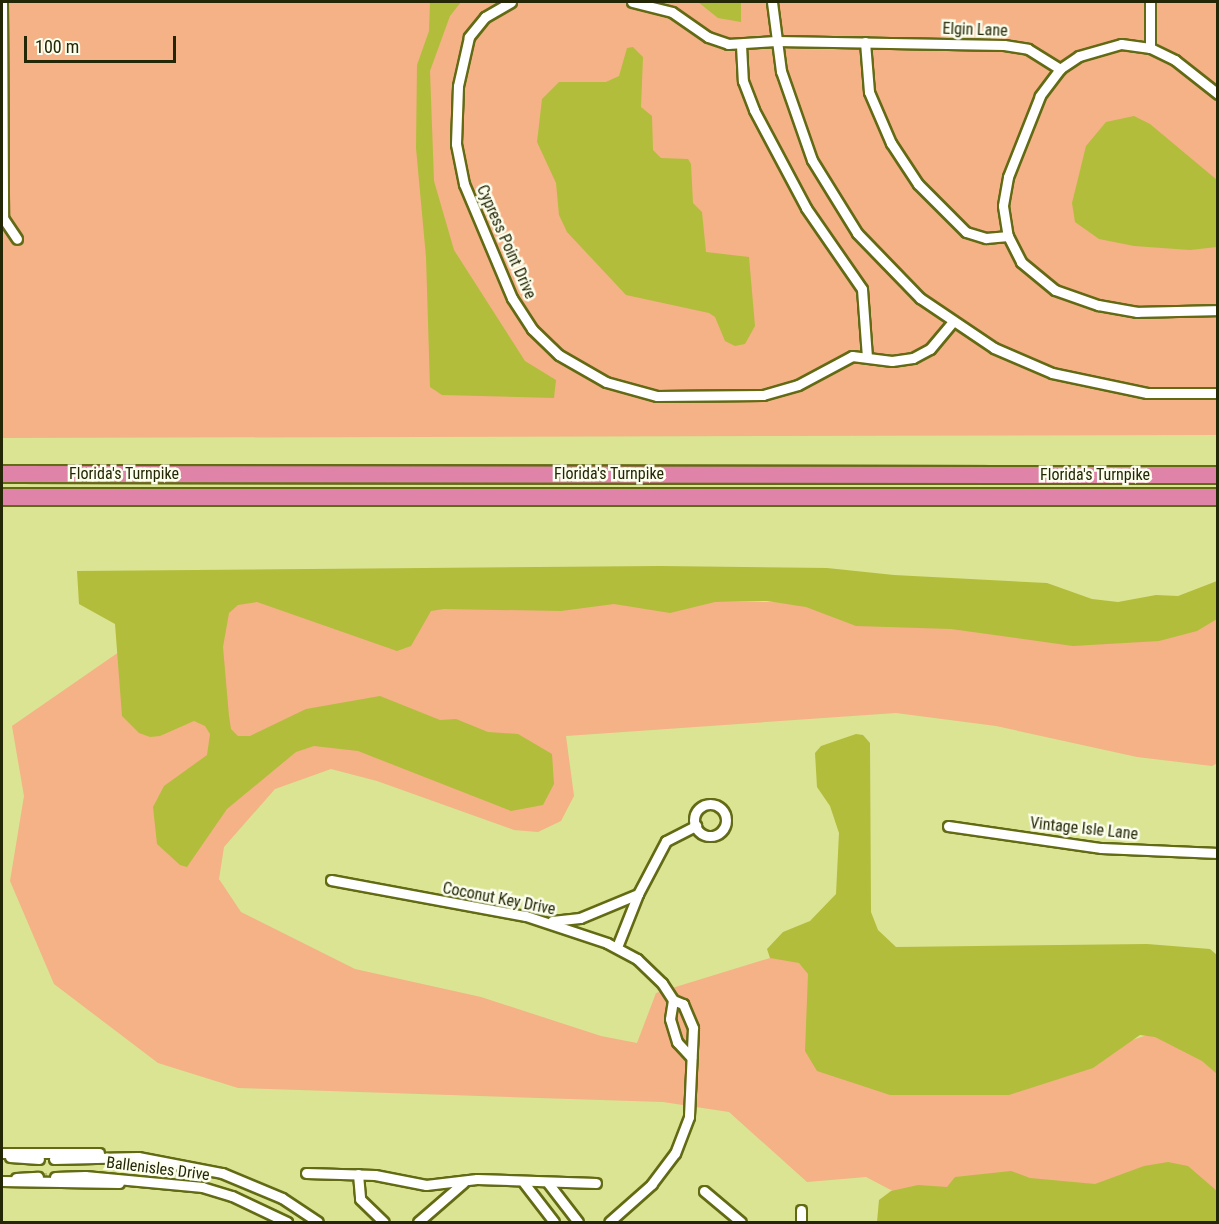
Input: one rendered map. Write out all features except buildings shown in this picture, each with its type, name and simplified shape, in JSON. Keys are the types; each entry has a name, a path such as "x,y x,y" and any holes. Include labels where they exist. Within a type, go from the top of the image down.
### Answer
{"highway":[{"name":"Florida's Turnpike","path":"2,474 1218,475"},
{"name":"Florida's Turnpike","path":"2,497 1218,497"}],"street":[{"path":"2,2 3,218 17,239"},
{"name":"Cypress Point Drive","path":"511,2 485,17 469,37 458,86 456,144 464,184 512,298 542,340 590,374 657,396 763,395 798,385 844,358 867,357 892,361 913,358 930,349 952,323"},
{"path":"632,2 672,12 708,37 741,45 776,41"},
{"path":"772,2 776,41 800,131 843,214 896,277 952,323 1023,362 1085,383 1147,393 1218,393"},
{"path":"1150,2 1150,48"},
{"name":"Elgin Lane","path":"776,41 1020,47 1044,57 1060,69"},
{"path":"865,42 869,92 891,143 918,184 966,232 986,238 1008,236"},
{"path":"741,45 743,81 754,110 806,208 862,289 867,357"},
{"path":"1218,94 1175,60 1150,48 1106,46 1079,56 1060,69 1040,96 1008,177 1003,206 1008,236 1031,273 1069,296 1137,312 1218,310"},
{"path":"617,947 638,894 666,841 675,833 696,826"},
{"name":"Vintage Isle Lane","path":"948,826 1101,848 1218,853"},
{"name":"Coconut Key Drive","path":"331,880 544,922 617,947 651,970 673,1000 683,1004 693,1028 689,1117 675,1153 652,1184 609,1222"},
{"path":"544,922 580,918 638,894"},
{"path":"673,1000 670,1019 677,1042 691,1057"},
{"path":"2,1155 79,1151 138,1157"},
{"path":"2,1155 39,1159"},
{"name":"Ballenisles Drive","path":"54,1159 138,1157 222,1173 282,1198 318,1222"},
{"path":"85,1158 85,1176"},
{"path":"306,1173 358,1174 426,1185 465,1181 596,1183"},
{"path":"358,1174 360,1199 384,1222"},
{"name":"Ballenisles Drive","path":"55,1177 85,1176 202,1187 232,1196 287,1222"},
{"path":"2,1180 38,1177"},
{"path":"2,1180 63,1185 143,1180"},
{"path":"418,1222 465,1181"},
{"path":"524,1183 554,1222"},
{"path":"548,1183 578,1222"},
{"path":"705,1191 741,1222"},
{"path":"801,1210 801,1222"},
{"path":"723,1222 730,1214"}],"shaded area":[{"path":"2,2 1217,2 1217,435 2,438"},
{"path":"430,2 461,2 450,16 430,71 434,181 454,250 525,361 556,380 554,398 442,395 430,387 426,257 416,148 417,65 429,31"},
{"path":"698,2 741,2 741,22 718,18"},
{"path":"633,47 643,57 641,107 652,116 653,150 661,158 688,159 691,164 693,203 702,212 706,252 749,257 755,326 745,344 735,346 725,341 715,317 709,313 626,295 567,232 559,215 556,183 537,142 542,99 559,82 606,82 619,76 627,48"},
{"path":"1134,116 1150,124 1217,180 1217,247 1190,250 1134,246 1099,239 1075,222 1072,203 1086,146 1106,122"},
{"path":"660,566 827,568 894,575 1047,583 1092,599 1118,602 1156,595 1178,596 1217,581 1217,619 1197,631 1159,641 1073,646 951,629 856,626 806,607 767,601 715,602 670,613 614,604 561,611 444,609 431,611 411,646 397,651 257,602 238,605 229,613 223,647 231,729 238,736 250,736 306,709 380,696 440,720 456,719 488,732 518,734 552,754 554,784 543,805 511,811 358,751 314,746 296,752 227,809 187,867 180,865 157,844 153,807 164,786 207,755 210,734 205,726 194,721 160,736 150,737 139,733 122,716 115,624 79,604 77,571"},
{"path":"197,598 1217,605 1218,763 1212,766 1137,757 996,726 896,713 566,736 574,796 561,821 538,832 514,830 377,781 331,769 275,789 224,847 219,879 241,912 355,969 481,997 601,1036 637,1043 656,993 770,958 808,956 1017,1079 1162,1030 1217,1063 1217,1214 1128,1186 912,1201 866,1177 807,1182 729,1112 663,1102 238,1088 158,1063 54,984 10,881 24,796 12,726"},
{"path":"856,734 863,735 870,743 871,912 878,930 896,947 1147,944 1210,949 1217,955 1217,1074 1202,1061 1155,1037 1140,1035 1093,1068 1009,1095 890,1095 817,1071 805,1051 808,974 799,963 770,958 767,949 783,932 810,921 836,894 839,833 830,806 817,787 815,753 821,746"},
{"path":"1168,1162 1188,1166 1217,1191 1217,1222 877,1222 879,1200 891,1191 918,1185 947,1187 955,1177 1011,1171 1030,1178 1095,1184 1144,1166"}],"tunnel":[{"path":"38,1177 55,1177"}]}
